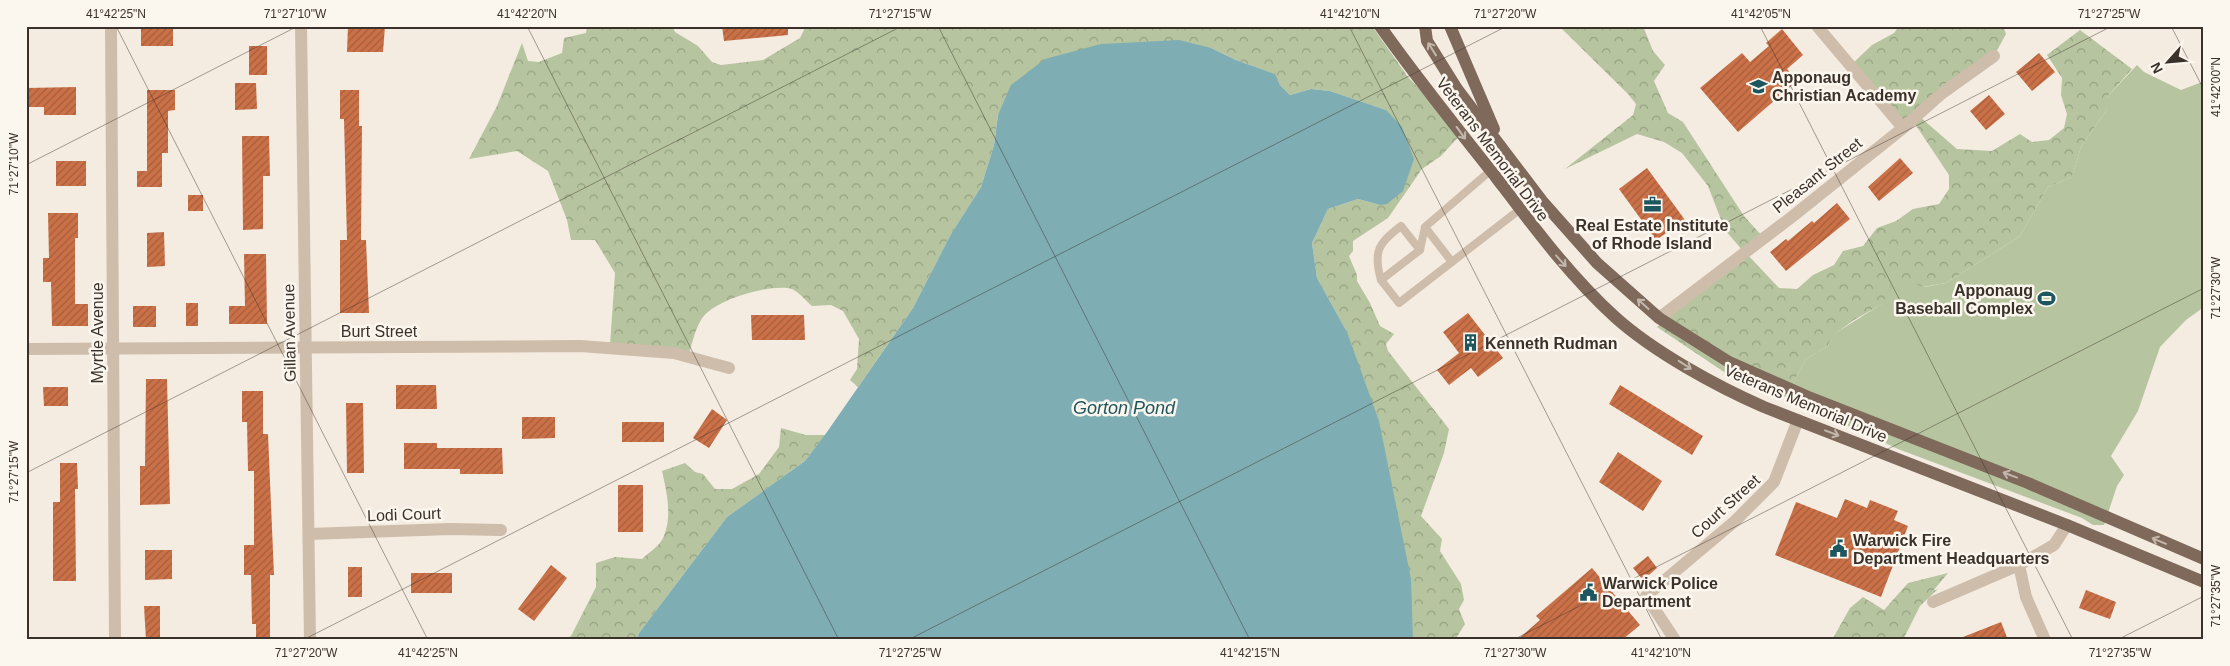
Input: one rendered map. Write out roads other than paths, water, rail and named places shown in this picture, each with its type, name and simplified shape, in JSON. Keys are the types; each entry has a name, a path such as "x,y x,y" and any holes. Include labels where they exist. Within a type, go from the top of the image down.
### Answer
{"main road":[{"name":"Veterans Memorial Drive","path":"1380,26 1540,237 1587,289 1616,317 1641,336 1718,386 1798,420 2066,525 2204,582"},
{"name":"Veterans Memorial Drive","path":"1425,26 1427,40 1457,89 1542,201 1598,263 1659,318 1728,362 1797,393 2028,482 2204,559"},
{"path":"1450,26 1501,145"}],"street":[{"name":"Myrtle Avenue","path":"111,26 115,640"},
{"name":"Gillan Avenue","path":"300,26 310,640"},
{"path":"1817,26 1903,128"},
{"name":"Pleasant Street","path":"1659,318 1793,216 1903,128 1941,94 1994,56"},
{"name":"Burt Street","path":"26,349 580,346 674,353 729,368"},
{"name":"Court Street","path":"1675,640 1646,596 1735,521 1774,482 1798,420"},
{"path":"1933,602 2018,565 2054,545 2066,525"},
{"name":"Lodi Court","path":"309,534 450,529 501,530"},
{"path":"2018,565 2026,597 2045,640"}],"lane":[{"path":"1381,280 1420,250 1425,227 1490,172"},
{"path":"1420,250 1401,226 1382,240 1376,264 1381,280 1399,303 1519,210"},
{"path":"1425,227 1452,262"}],"water":[{"name":"Gorton Pond","path":"1179,40 1211,48 1236,60 1275,74 1280,85 1290,95 1311,89 1330,91 1386,110 1402,127 1414,159 1403,191 1387,204 1380,205 1358,199 1328,209 1312,243 1317,278 1347,332 1379,421 1411,579 1413,640 637,640 639,633 727,517 805,461 913,308 951,234 981,187 994,145 998,115 1011,85 1045,59 1101,44"}],"place":[{"name":"Apponaug Christian Academy","path":"1758,86"},
{"name":"Real Estate Institute of Rhode Island","path":"1652,204"},
{"name":"Apponaug Baseball Complex","path":"2047,299"},
{"name":"Kenneth Rudman","path":"1471,343"},
{"name":"Warwick Fire Department Headquarters","path":"1839,549"},
{"name":"Warwick Police Department","path":"1588,592"}]}
